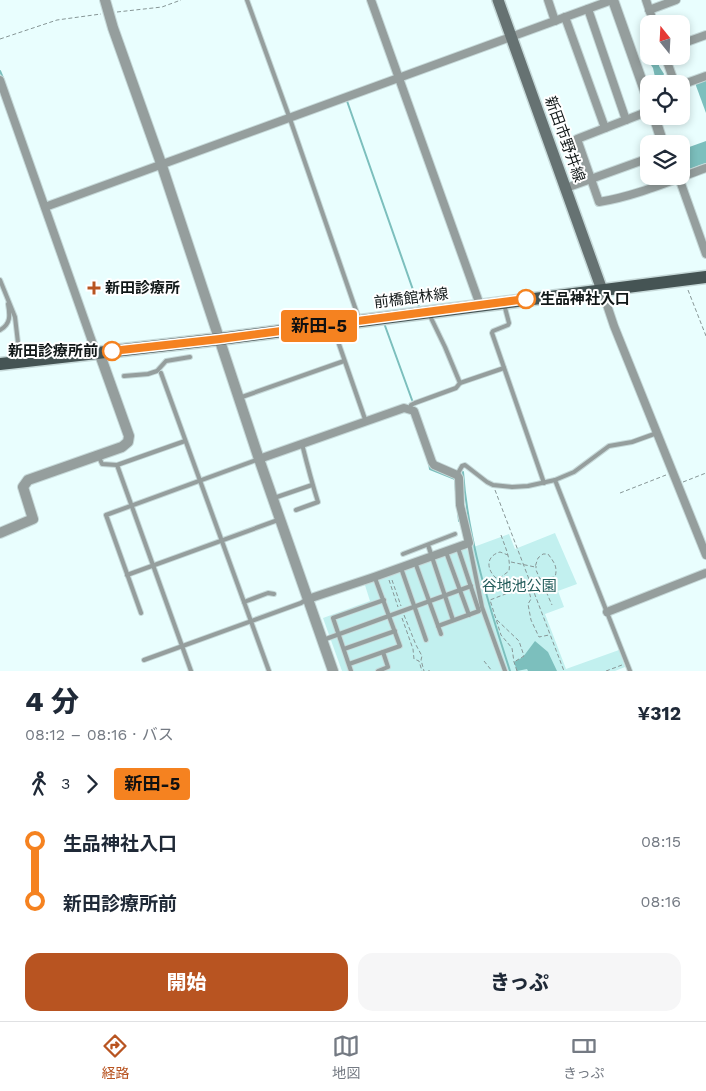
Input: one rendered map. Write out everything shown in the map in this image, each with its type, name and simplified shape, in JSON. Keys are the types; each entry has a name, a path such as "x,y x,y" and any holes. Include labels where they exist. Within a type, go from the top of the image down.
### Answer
{"main road":[{"name":"新田市野井線","path":"498,0 602,290"},
{"name":"前橋館林線","path":"0,364 220,339 706,277"}],"street":[{"path":"105,0 259,459 333,671"},
{"path":"371,0 480,305"},
{"path":"548,0 555,21"},
{"path":"45,207 162,166 612,0 640,76"},
{"path":"646,0 651,15"},
{"path":"649,10 676,0"},
{"path":"588,9 626,120"},
{"path":"565,17 605,128"},
{"path":"690,41 706,35"},
{"path":"690,82 706,76"},
{"path":"0,80 94,347 99,352 129,440 126,444 28,480 23,487 33,519 0,533"},
{"path":"640,115 576,139 599,202 623,198 658,185"},
{"path":"566,188 640,161"},
{"path":"690,174 706,168"},
{"path":"680,185 706,254"},
{"path":"602,290 614,326 706,554"},
{"path":"259,459 404,408 410,408 414,411 434,465 457,475 459,480 460,505 469,543 401,568 308,598"},
{"path":"607,612 706,573"}],"lane":[{"path":"247,0 360,320"},
{"path":"0,280 15,317 20,361"},
{"path":"0,330 6,327 10,315 6,295"},
{"path":"504,302 509,323 492,333 544,483"},
{"path":"431,311 431,318 460,383"},
{"path":"332,324 366,422"},
{"path":"124,376 148,374 157,371 166,361 190,357"},
{"path":"239,398 344,360"},
{"path":"410,408 415,403 456,388 460,383 504,368"},
{"path":"161,373 269,671"},
{"path":"457,475 462,466 465,465 493,485 512,487 544,483 574,472 609,446 632,442 658,433"},
{"path":"98,455 102,464 117,465 186,441"},
{"path":"296,510 318,502 302,444"},
{"path":"141,613 106,514 259,459"},
{"path":"117,465 191,671"},
{"path":"555,480 630,671"},
{"path":"273,499 312,485"},
{"path":"128,575 280,519"},
{"path":"403,554 455,534"},
{"path":"469,543 482,607 505,671"},
{"path":"428,545 454,620"},
{"path":"438,626 480,611 458,548"},
{"path":"446,552 469,615"},
{"path":"415,562 441,634"},
{"path":"401,568 426,640"},
{"path":"349,664 400,646 390,615 374,577"},
{"path":"323,640 471,586"},
{"path":"244,602 268,593 274,594"},
{"path":"144,660 301,603 308,598"},
{"path":"352,671 333,618 384,600"},
{"path":"344,649 395,631"},
{"path":"378,671 388,667 383,652"}],"path":[{"path":"0,39 57,20 162,7 181,0"},
{"path":"684,280 706,336"},
{"path":"620,493 674,472"},
{"path":"678,484 706,473"},
{"path":"493,485 564,671"},
{"path":"501,534 511,562 509,571 496,578 490,572 491,557 500,552 508,555"},
{"path":"540,579 555,577 555,562 548,554 543,554 538,558 536,570 540,579 552,605"},
{"path":"511,562 536,566"},
{"path":"387,572 401,611 422,656 423,671"},
{"path":"518,671 514,662 512,648 501,636 490,600 532,584"},
{"path":"527,586 531,599 528,604 539,637 550,635"},
{"path":"401,611 414,659 418,661 423,671"},
{"path":"496,620 519,641 524,656 514,662"},
{"path":"484,660 492,671"},
{"path":"606,671 627,663"}],"green space":[{"name":"谷地池公園","path":"555,533 577,584 558,591 564,607 545,614 566,669 619,650 625,667 615,671 507,671 484,604 471,548 509,534 515,549"},
{"path":"466,548 469,553 482,614 502,671 342,671 323,618 370,601 364,582"}],"shaded area":[{"path":"651,65 659,65 664,75 655,75"},
{"path":"706,79 706,113 695,83"},
{"path":"706,141 706,163 690,169 690,147"},
{"path":"535,641 548,652 557,671 528,671 527,669 517,671 514,662 523,657"}],"waterway":[{"path":"0,71 3,78"},
{"path":"347,101 419,307"},
{"path":"384,323 412,400"},
{"path":"429,463 430,469 455,479 456,492"},
{"path":"463,472 469,523 480,573 510,671"},
{"path":"458,511 459,521"}],"bus line":[{"name":"新田-5","path":"112,351 220,339 526,299"}],"place":[{"name":"新田診療所","path":"94,288"},
{"name":"生品神社入口","path":"526,299"},
{"name":"新田診療所前","path":"112,351"}]}
